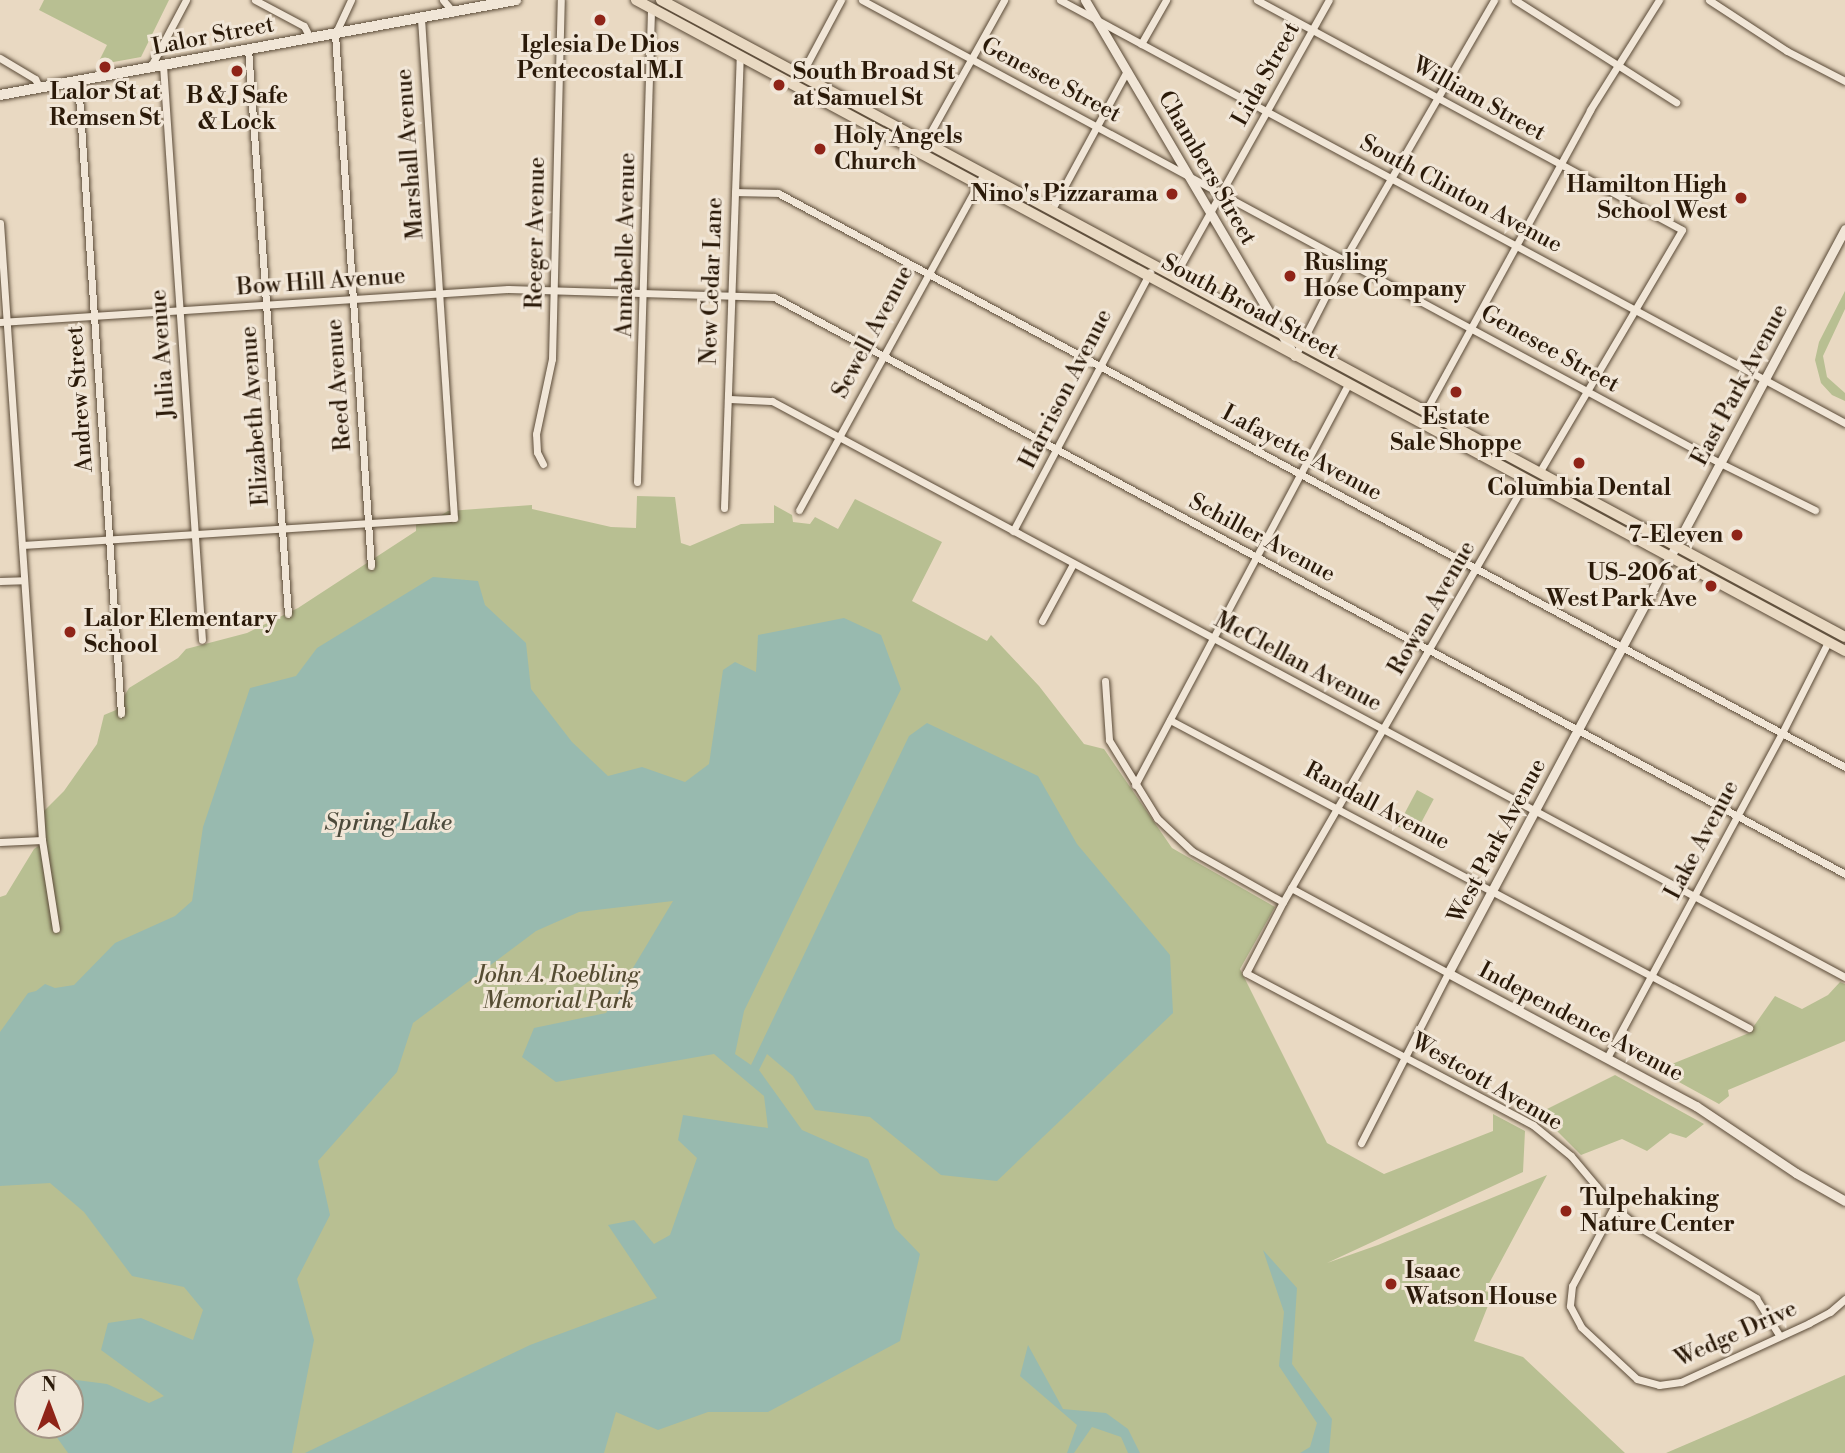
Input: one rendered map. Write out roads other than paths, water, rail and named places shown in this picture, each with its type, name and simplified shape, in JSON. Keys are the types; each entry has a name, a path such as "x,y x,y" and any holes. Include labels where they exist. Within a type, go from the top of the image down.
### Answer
{"main road":[{"name":"Lalor Street","path":"0,96 516,0"},
{"name":"South Broad Street","path":"636,0 1295,356 1318,361 1425,412 1845,637"},
{"name":"South Broad Street","path":"662,0 1285,336 1348,384 1669,559 1845,651"}],"street":[{"path":"150,68 186,0"},
{"path":"255,0 304,26 310,38"},
{"path":"335,34 351,0"},
{"path":"443,0 453,12"},
{"name":"Reeger Avenue","path":"544,464 537,452 537,421 552,359 561,0"},
{"path":"801,75 841,0"},
{"name":"Genesee Street","path":"862,0 1720,463 1815,510"},
{"path":"919,153 1004,0"},
{"name":"South Clinton Avenue","path":"1059,0 1845,423"},
{"name":"Chambers Street","path":"1086,0 1295,356"},
{"path":"1141,44 1166,0"},
{"name":"William Street","path":"1257,0 1682,230 1636,310"},
{"name":"Lida Street","path":"1174,276 1329,0"},
{"path":"1295,356 1344,260 1494,0"},
{"path":"1515,0 1676,102"},
{"path":"1425,412 1560,165 1659,0"},
{"path":"1709,0 1787,51 1845,81"},
{"name":"Annabelle Avenue","path":"637,482 645,294 651,9"},
{"name":"Marshall Avenue","path":"368,524 454,519 421,18"},
{"name":"Reed Avenue","path":"335,34 371,566"},
{"name":"Elizabeth Avenue","path":"248,48 288,614"},
{"name":"New Cedar Lane","path":"724,508 740,56"},
{"path":"0,58 35,79 40,88"},
{"name":"Julia Avenue","path":"163,65 202,640"},
{"path":"1052,209 1127,71"},
{"name":"Andrew Street","path":"78,81 121,714"},
{"name":"Sewell Avenue","path":"799,510 927,272 984,173"},
{"name":"Lafayette Avenue","path":"735,192 778,193 1845,767"},
{"path":"0,223 3,322 22,545 42,840 56,929"},
{"name":"East Park Avenue","path":"1669,559 1845,229"},
{"name":"Harrison Avenue","path":"1013,531 1153,265"},
{"name":"Bow Hill Avenue","path":"3,322 508,289 645,294"},
{"name":"Schiller Avenue","path":"645,294 774,297 1845,874"},
{"path":"1539,473 1636,310"},
{"path":"1135,785 1348,384"},
{"name":"McClellan Avenue","path":"728,399 772,401 1845,977"},
{"name":"Rowan Avenue","path":"1246,972 1283,901 1526,481"},
{"path":"22,545 368,524"},
{"name":"West Park Avenue","path":"1360,1143 1669,559"},
{"path":"1042,621 1073,564"},
{"path":"0,581 24,580"},
{"name":"Lake Avenue","path":"1608,1056 1828,642"},
{"path":"1105,681 1109,740 1157,818 1185,845 1283,901"},
{"name":"Randall Avenue","path":"1171,720 1493,889 1749,1028"},
{"path":"0,842 42,840"},
{"name":"Independence Avenue","path":"1292,888 1608,1056 1696,1106 1796,1173 1845,1201"},
{"name":"Westcott Avenue","path":"1246,972 1533,1125 1571,1156 1614,1208 1651,1235 1746,1290 1763,1307 1779,1335"},
{"name":"Wedge Drive","path":"1614,1208 1572,1286 1570,1306 1581,1327 1628,1373 1648,1383 1681,1382 1830,1312 1845,1299"}],"water":[{"name":"Spring Lake","path":"433,577 478,581 485,605 526,643 531,689 572,742 608,776 642,767 685,782 709,764 723,670 735,662 756,672 758,635 844,618 881,635 901,689 744,1011 735,1054 751,1065 909,736 927,723 1038,776 1077,844 1170,955 1173,1013 997,1181 941,1175 870,1117 815,1110 793,1076 767,1054 759,1070 802,1130 868,1159 895,1228 920,1254 900,1341 768,1412 708,1412 658,1430 616,1412 604,1453 305,1453 530,1345 657,1298 608,1225 634,1220 654,1244 670,1235 697,1158 678,1140 683,1115 768,1128 764,1096 714,1054 556,1082 522,1057 534,1028 606,1013 673,901 579,912 536,931 413,1023 397,1072 318,1161 330,1215 297,1279 314,1340 292,1453 68,1453 58,1439 84,1439 84,1381 107,1384 149,1403 164,1396 101,1350 108,1323 141,1318 193,1340 203,1310 184,1287 132,1276 84,1212 50,1183 0,1186 0,1032 28,993 45,984 55,988 74,985 115,943 175,916 192,901 203,827 250,688 296,676 317,648"},
{"path":"1263,1250 1297,1288 1292,1364 1332,1419 1329,1453 1300,1453 1310,1447 1317,1423 1279,1366 1284,1312"},
{"path":"1028,1345 1063,1409 1106,1413 1128,1429 1140,1453 1128,1453 1121,1437 1092,1427 1074,1453 1067,1453 1077,1425 1020,1376"}],"place":[{"name":"Iglesia De Dios Pentecostal M.I","path":"600,20"},
{"name":"Lalor St at Remsen St","path":"105,67"},
{"name":"B & J Safe & Lock","path":"237,71"},
{"name":"South Broad St at Samuel St","path":"779,85"},
{"name":"Holy Angels Church","path":"820,149"},
{"name":"Nino's Pizzarama","path":"1172,194"},
{"name":"Hamilton High School West","path":"1741,198"},
{"name":"Rusling Hose Company","path":"1290,276"},
{"name":"Estate Sale Shoppe","path":"1456,392"},
{"name":"Columbia Dental","path":"1579,463"},
{"name":"7-Eleven","path":"1737,535"},
{"name":"US-206 at West Park Ave","path":"1711,586"},
{"name":"Lalor Elementary School","path":"70,632"},
{"name":"Tulpehaking Nature Center","path":"1566,1211"},
{"name":"Isaac Watson House","path":"1391,1284"}],"park label":[{"name":"John A. Roebling Memorial Park","path":"558,988"}]}
